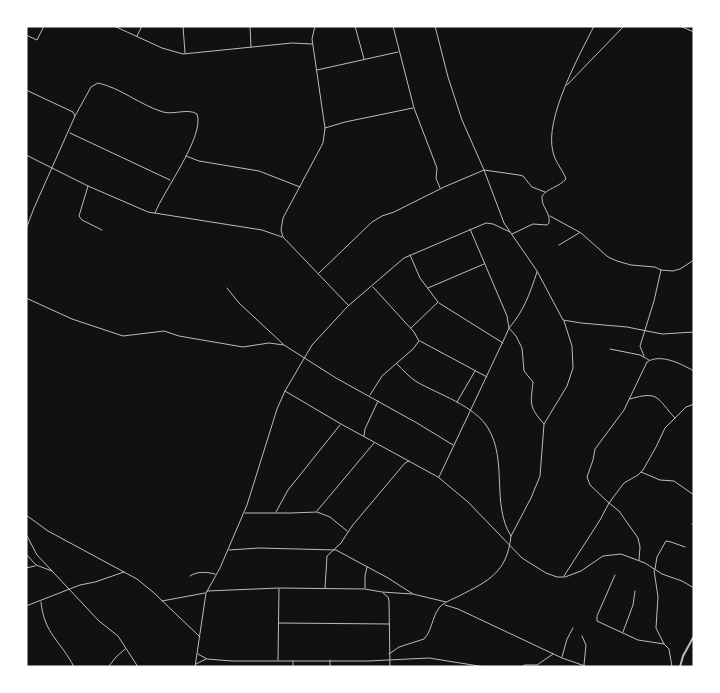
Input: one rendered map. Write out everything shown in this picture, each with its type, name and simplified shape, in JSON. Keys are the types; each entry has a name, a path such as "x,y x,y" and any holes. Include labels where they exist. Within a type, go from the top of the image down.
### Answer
{"street":[{"path":"26,35 37,40 44,26"},
{"path":"114,26 169,51 185,54 292,44 313,44"},
{"path":"136,36 142,26"},
{"path":"183,26 185,54"},
{"path":"250,26 251,48"},
{"path":"314,26 313,44 325,128 323,143 283,218 281,230 283,237 348,306"},
{"path":"355,26 364,59"},
{"path":"393,26 414,108 437,168 436,178 440,189"},
{"path":"389,654 399,647 426,637 434,616 446,602 470,591 498,572 503,565 511,536 540,476 544,424 567,386 574,360 572,346 563,320 537,271 504,222 456,105 436,26"},
{"path":"594,26 567,86 553,124 551,139 553,153 566,180 545,192 542,201 550,216 580,232 612,259 631,265 676,271 694,260"},
{"path":"567,86 624,26"},
{"path":"680,26 694,32"},
{"path":"316,70 400,52"},
{"path":"26,229 75,116 91,87 98,83 161,111 173,114 195,112 198,115 198,125 194,139 154,214"},
{"path":"26,90 73,112 75,116"},
{"path":"325,128 414,108"},
{"path":"69,132 171,180"},
{"path":"26,155 141,210 154,214 262,230 283,237"},
{"path":"186,155 198,161 259,171 300,187"},
{"path":"318,274 377,219 484,170 524,176 532,187 545,192"},
{"path":"88,186 79,216 82,220 102,230"},
{"path":"195,666 206,592 228,550 244,513 285,391 312,346 348,306 404,258 470,228 489,223 511,233 533,224 547,225 550,216"},
{"path":"470,228 507,316 509,328 516,336 522,348 524,371 533,382 530,400 532,407 544,424"},
{"path":"559,244 580,232"},
{"path":"410,255 420,278 438,302 502,343"},
{"path":"428,288 485,264"},
{"path":"644,356 640,346 646,330 661,270"},
{"path":"438,477 509,328 527,302 537,271"},
{"path":"372,286 419,340 487,377"},
{"path":"227,288 239,303 284,345 453,445"},
{"path":"26,299 72,319 123,336 164,331 179,336 243,347 269,343 284,345"},
{"path":"410,328 438,302"},
{"path":"563,320 609,324 667,334 694,332"},
{"path":"369,396 382,376 413,349 419,340"},
{"path":"610,349 644,356 649,360"},
{"path":"639,560 640,547 638,538 619,511 590,485 587,473 593,460 595,449 619,418 649,360 671,361 694,371"},
{"path":"397,364 418,382 470,411 483,421 491,433 497,456 502,516 511,536"},
{"path":"456,403 475,371"},
{"path":"694,376 694,388"},
{"path":"285,391 374,443 438,477 468,502 522,558 552,576 563,577 581,571 596,560 609,554 621,554 639,560 655,570 694,588"},
{"path":"629,399 654,396 660,400 675,418"},
{"path":"364,437 365,429 378,401"},
{"path":"563,577 585,545 609,503 624,483 641,472 665,428 686,407 694,402"},
{"path":"276,512 288,490 341,424"},
{"path":"317,512 374,443"},
{"path":"327,556 341,543 348,532 406,463 410,461"},
{"path":"641,472 660,480 674,481 694,495"},
{"path":"244,513 317,512 330,517 348,532"},
{"path":"26,515 48,530 137,579 200,638"},
{"path":"26,534 37,555 100,621 118,636 138,667"},
{"path":"672,667 669,649 664,644 655,625 658,596 655,570 657,557 666,541 685,547"},
{"path":"228,550 259,548 333,549 414,594"},
{"path":"324,589 327,556 325,550"},
{"path":"26,554 36,566"},
{"path":"26,568 36,566 52,571"},
{"path":"365,589 367,567"},
{"path":"26,606 80,585 124,572"},
{"path":"190,576 201,572 216,574"},
{"path":"614,575 596,620 642,641 664,644"},
{"path":"162,601 206,592 279,588 365,589 414,594 446,602"},
{"path":"278,661 279,588"},
{"path":"622,633 633,605 635,591"},
{"path":"382,592 388,597 389,601 390,667"},
{"path":"41,601 47,628 58,646 70,658 74,667"},
{"path":"443,605 458,609 562,658 588,667"},
{"path":"279,623 389,624"},
{"path":"562,658 572,628"},
{"path":"582,636 586,645 584,666"},
{"path":"680,667 683,656 694,636"},
{"path":"109,666 125,649"},
{"path":"197,653 207,659 278,661 368,661 429,658 485,667"},
{"path":"521,667 537,664 554,654"},
{"path":"195,666 207,659"},
{"path":"330,660 330,667"},
{"path":"293,661 293,667"},
{"path":"367,667 368,661"}]}
